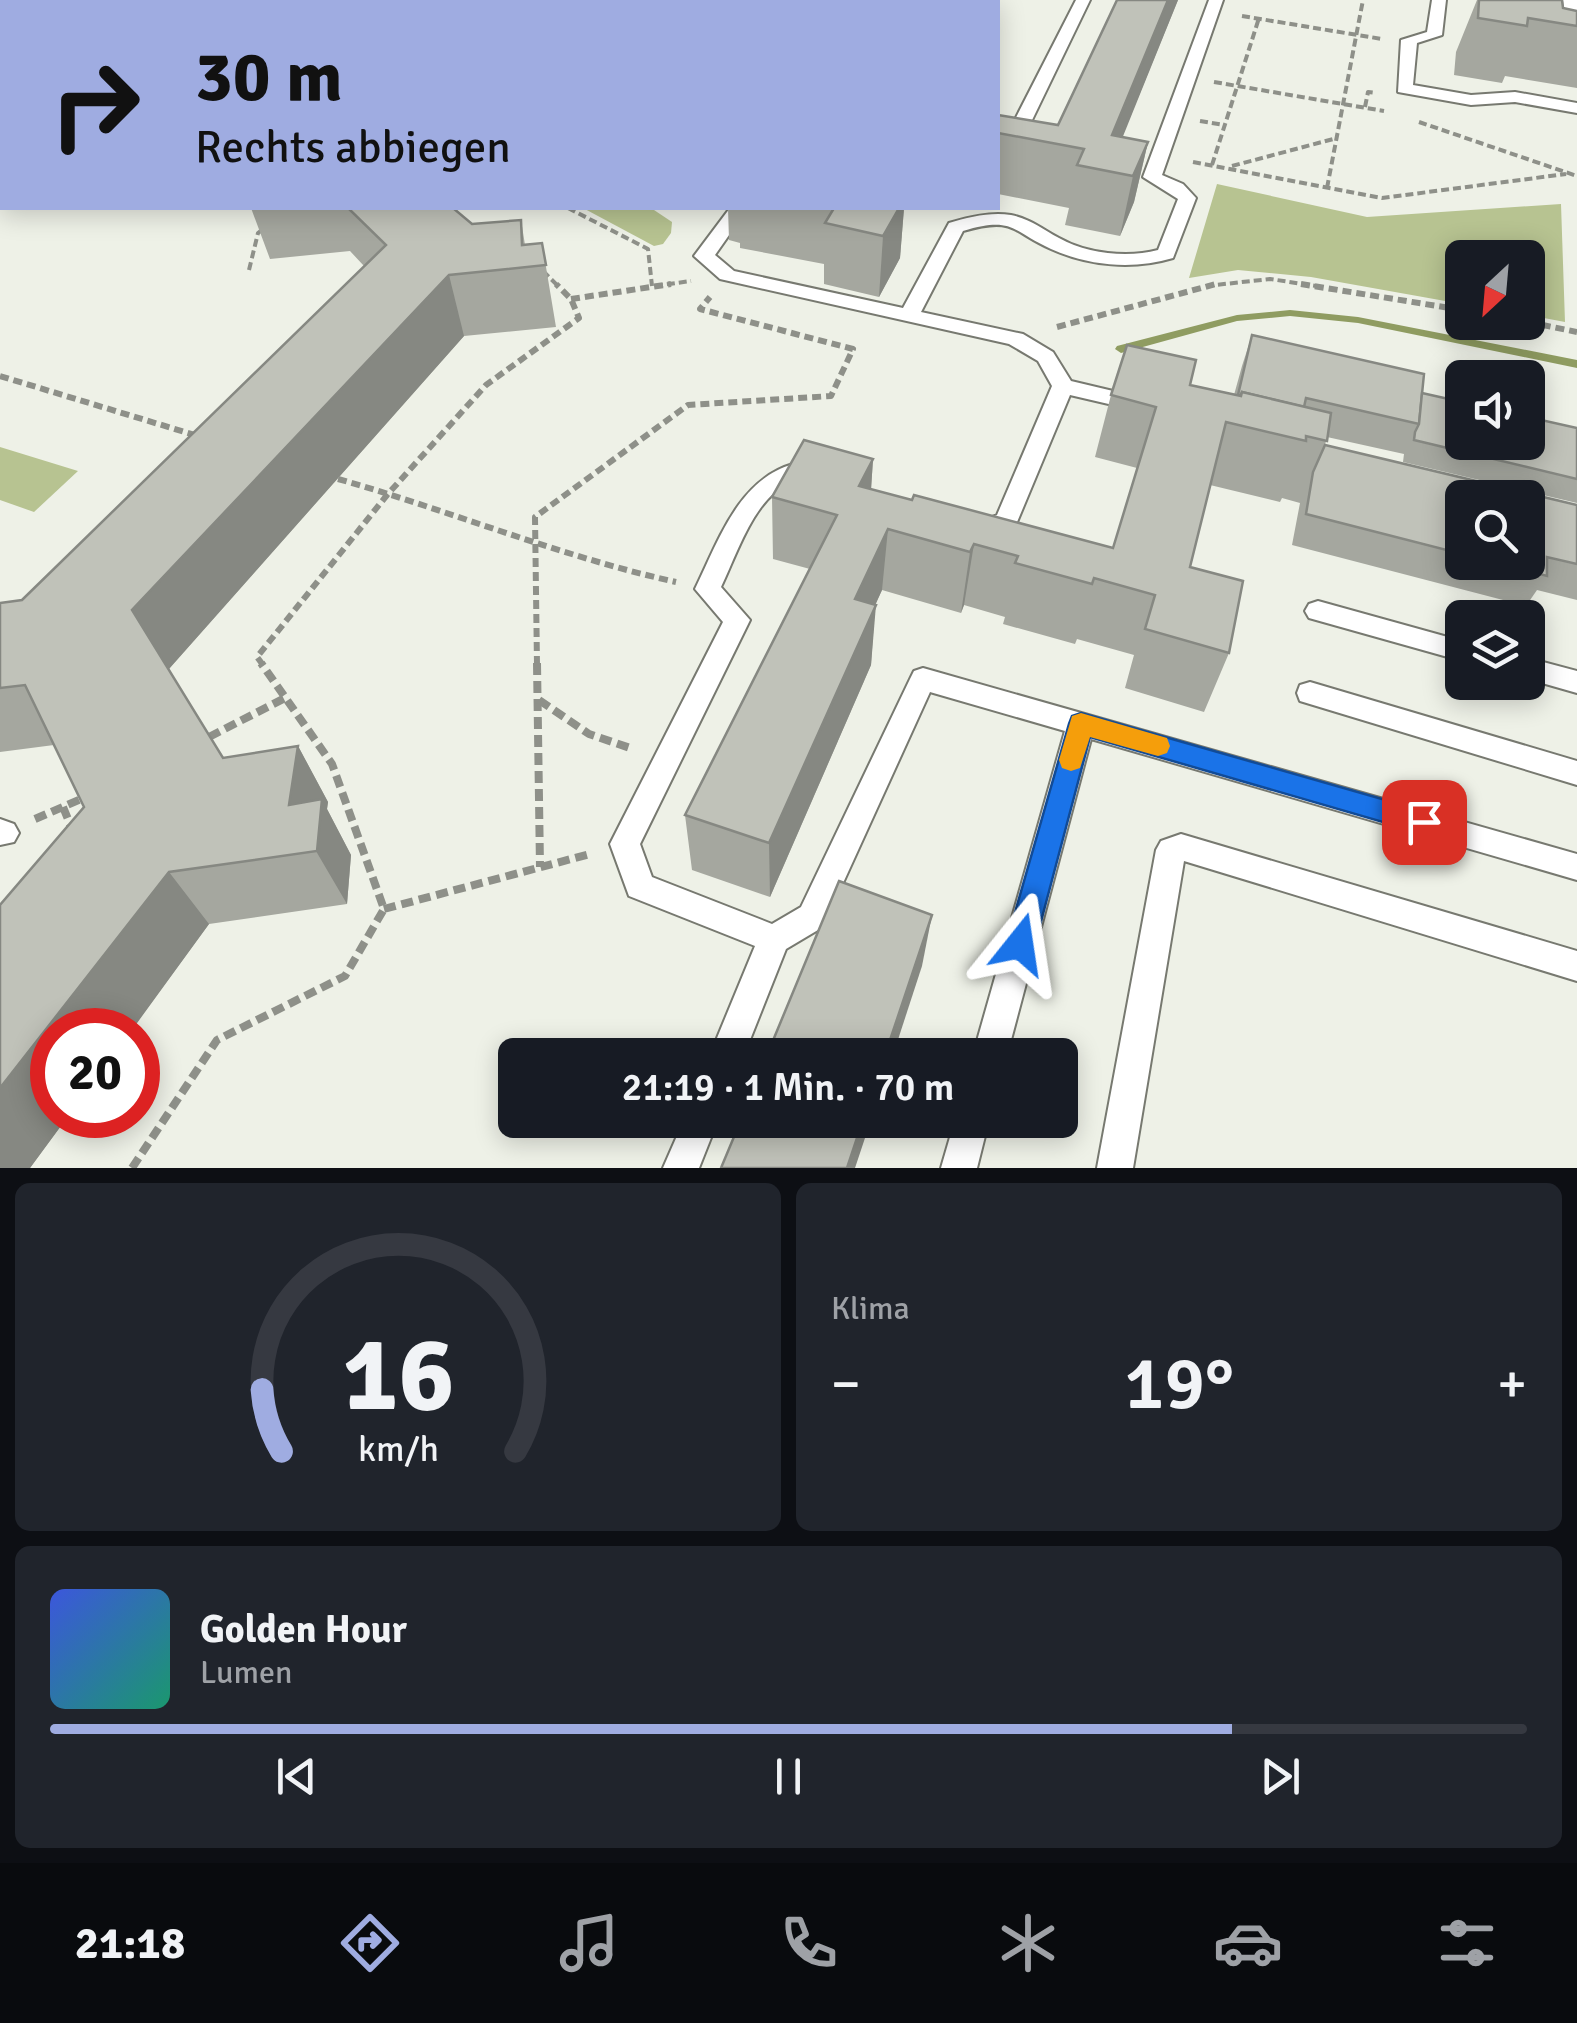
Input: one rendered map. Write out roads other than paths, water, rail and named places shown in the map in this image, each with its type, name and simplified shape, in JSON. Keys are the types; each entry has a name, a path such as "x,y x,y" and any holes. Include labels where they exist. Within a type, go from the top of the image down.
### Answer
{"lane":[{"path":"1000,148 1011,146 1083,0"},
{"path":"1439,0 1434,35 1409,40 1404,89 1470,100 1515,97 1577,108"},
{"path":"1570,0 1577,60"},
{"path":"909,316 956,227 984,218 1008,219 1034,229 1056,245 1126,260 1148,261 1166,254 1187,198 1177,188 1152,176 1214,5"},
{"path":"738,210 704,256 727,275 1016,339 1046,357 1063,386 1166,410"},
{"path":"955,532 970,536 1006,521 1063,386"},
{"path":"774,938 640,886 625,844 738,620 708,589 764,485 804,470 840,481"},
{"path":"1318,611 1445,645"},
{"path":"1545,673 1577,682"},
{"path":"734,1038 774,938 812,917 923,679 1577,868"},
{"path":"1310,693 1577,773"},
{"path":"995,1038 1081,724"},
{"path":"1115,1168 1171,850 1181,846 1577,966"},
{"path":"681,1168 694,1138"},
{"path":"959,1168 967,1138"}],"waterway":[{"path":"1121,349 1237,318 1290,313 1358,320 1577,364"}]}
